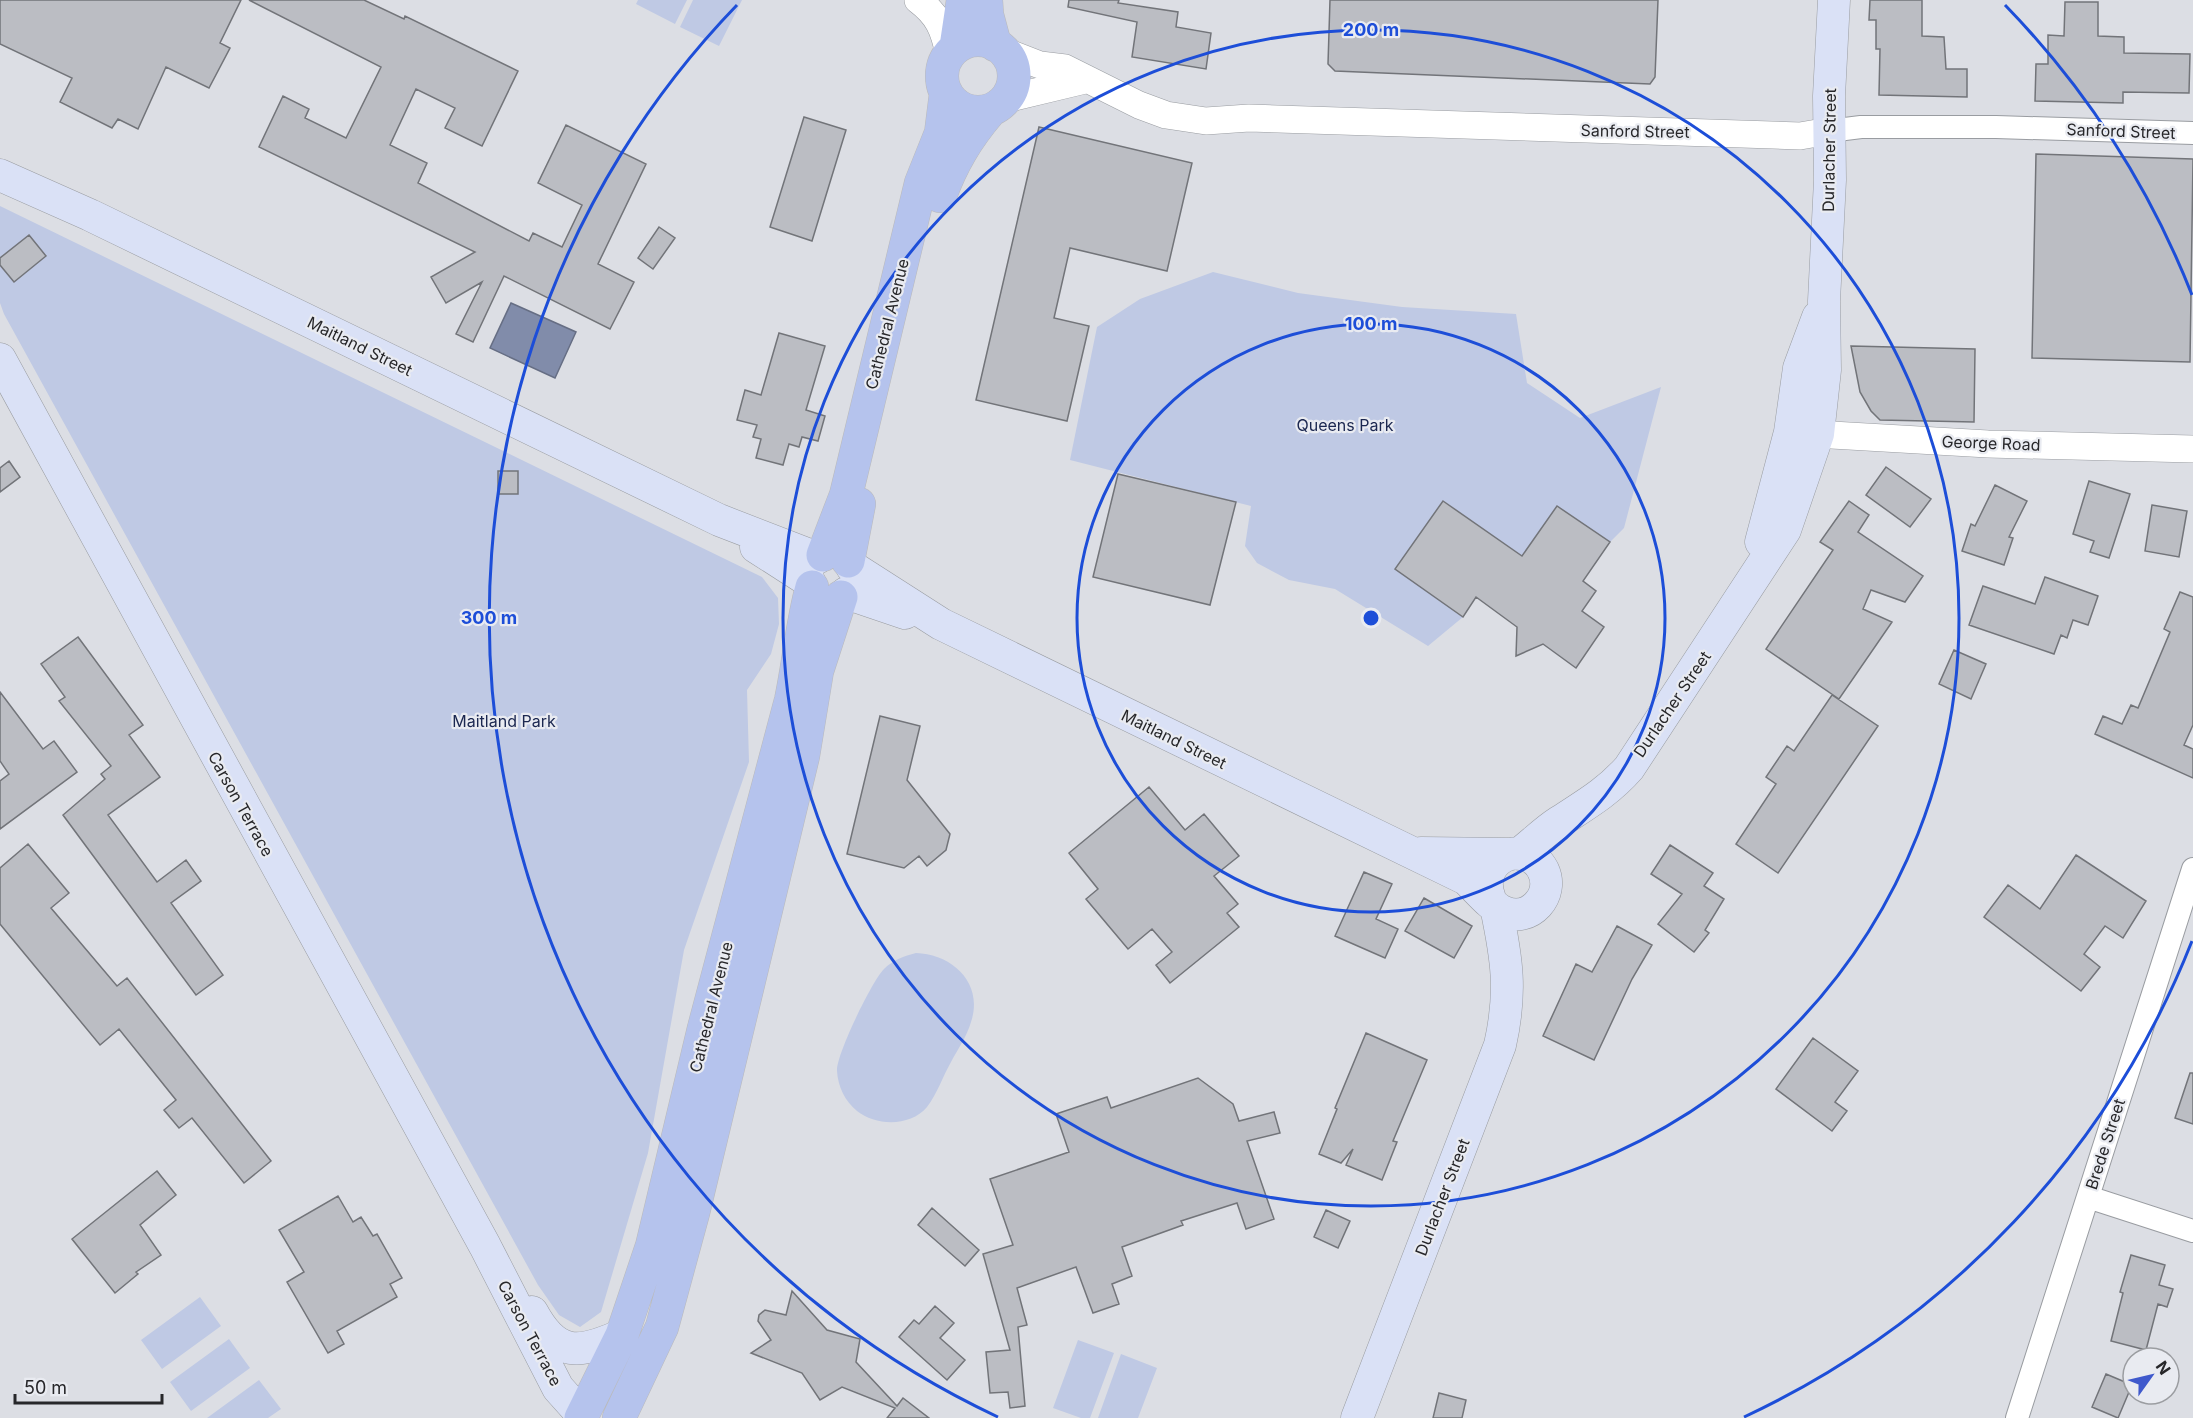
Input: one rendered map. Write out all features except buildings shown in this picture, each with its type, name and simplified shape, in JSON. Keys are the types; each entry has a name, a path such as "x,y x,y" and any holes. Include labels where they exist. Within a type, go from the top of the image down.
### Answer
{"main road":[{"path":"963,0 953,50 941,73 945,93 960,108 980,113 998,105 1014,80 1013,69 1000,48 987,15 986,0"},
{"name":"Durlacher Street","path":"1514,854 1558,822 1577,813 1613,786 1641,753 1751,580 1804,433 1799,368 1824,301 1830,180 1829,131 1834,0"},
{"path":"953,50 975,40 1000,48"},
{"name":"Cathedral Avenue","path":"619,1418 662,1327 678,1208 802,756 846,495 921,183 941,133 945,93"},
{"name":"Cathedral Avenue","path":"831,575 860,502 880,442 940,198 951,166 966,139 998,105"},
{"name":"Maitland Street","path":"0,175 90,215 719,520 781,566 831,575 941,624 1466,879 1493,903"},
{"name":"Carson Terrace","path":"0,359 309,930 485,1246 558,1388 582,1417"},
{"name":"Durlacher Street","path":"1509,972 1577,813"},
{"name":"Maitland Street","path":"1408,852 1514,854"},
{"path":"1514,854 1536,861 1546,878 1539,899 1513,914 1493,903 1485,881 1493,864 1514,854"},
{"name":"Durlacher Street","path":"1357,1418 1500,1046 1506,1019 1509,972 1493,903"},
{"name":"Cathedral Avenue","path":"582,1417 622,1335 652,1246 678,1208"},
{"name":"Carson Terrace","path":"485,1246 517,1288 543,1332 561,1346 576,1350 595,1347 622,1335"},
{"path":"582,1417 596,1410 623,1388 662,1327"}],"street":[{"path":"918,0 933,11 953,50"},
{"name":"Sanford Street","path":"1000,48 1040,66 1065,68 1085,80 1166,115 1206,121 1249,118 1800,135 1861,127 1996,127 2193,133"},
{"path":"998,105 1085,80"},
{"name":"George Road","path":"1804,433 1988,444 2193,449"},
{"name":"Brede Street","path":"2017,1418 2088,1197 2186,918 2193,869"},
{"path":"2088,1197 2193,1232"}],"green space":[{"path":"638,0 687,0 675,24 636,4"},
{"path":"693,0 742,0 719,46 680,27"},
{"name":"Maitland Park","path":"0,206 762,577 778,598 779,624 771,654 747,690 749,762 684,950 648,1153 601,1312 580,1327 559,1315 538,1285 4,314 0,303"},
{"name":"Queens Park","path":"1213,272 1298,293 1402,307 1516,314 1527,383 1580,418 1661,387 1624,528 1610,542 1557,506 1522,556 1443,501 1396,568 1463,617 1428,646 1335,589 1289,580 1257,563 1245,546 1251,506 1070,460 1097,327 1140,299"},
{"path":"916,953 942,959 962,973 973,995 974,1008 971,1022 927,1107 920,1114 902,1121 874,1120 857,1111 846,1098 838,1077 838,1063 856,1018 878,976 891,963"},
{"path":"200,1297 221,1326 162,1369 141,1340"},
{"path":"229,1339 250,1368 191,1411 170,1382"},
{"path":"1078,1340 1114,1353 1090,1418 1081,1418 1053,1408"},
{"path":"1121,1354 1157,1368 1138,1418 1098,1418"},
{"path":"259,1380 281,1409 268,1418 207,1418"}],"shaded area":[{"path":"511,303 576,332 555,378 490,348"}]}
